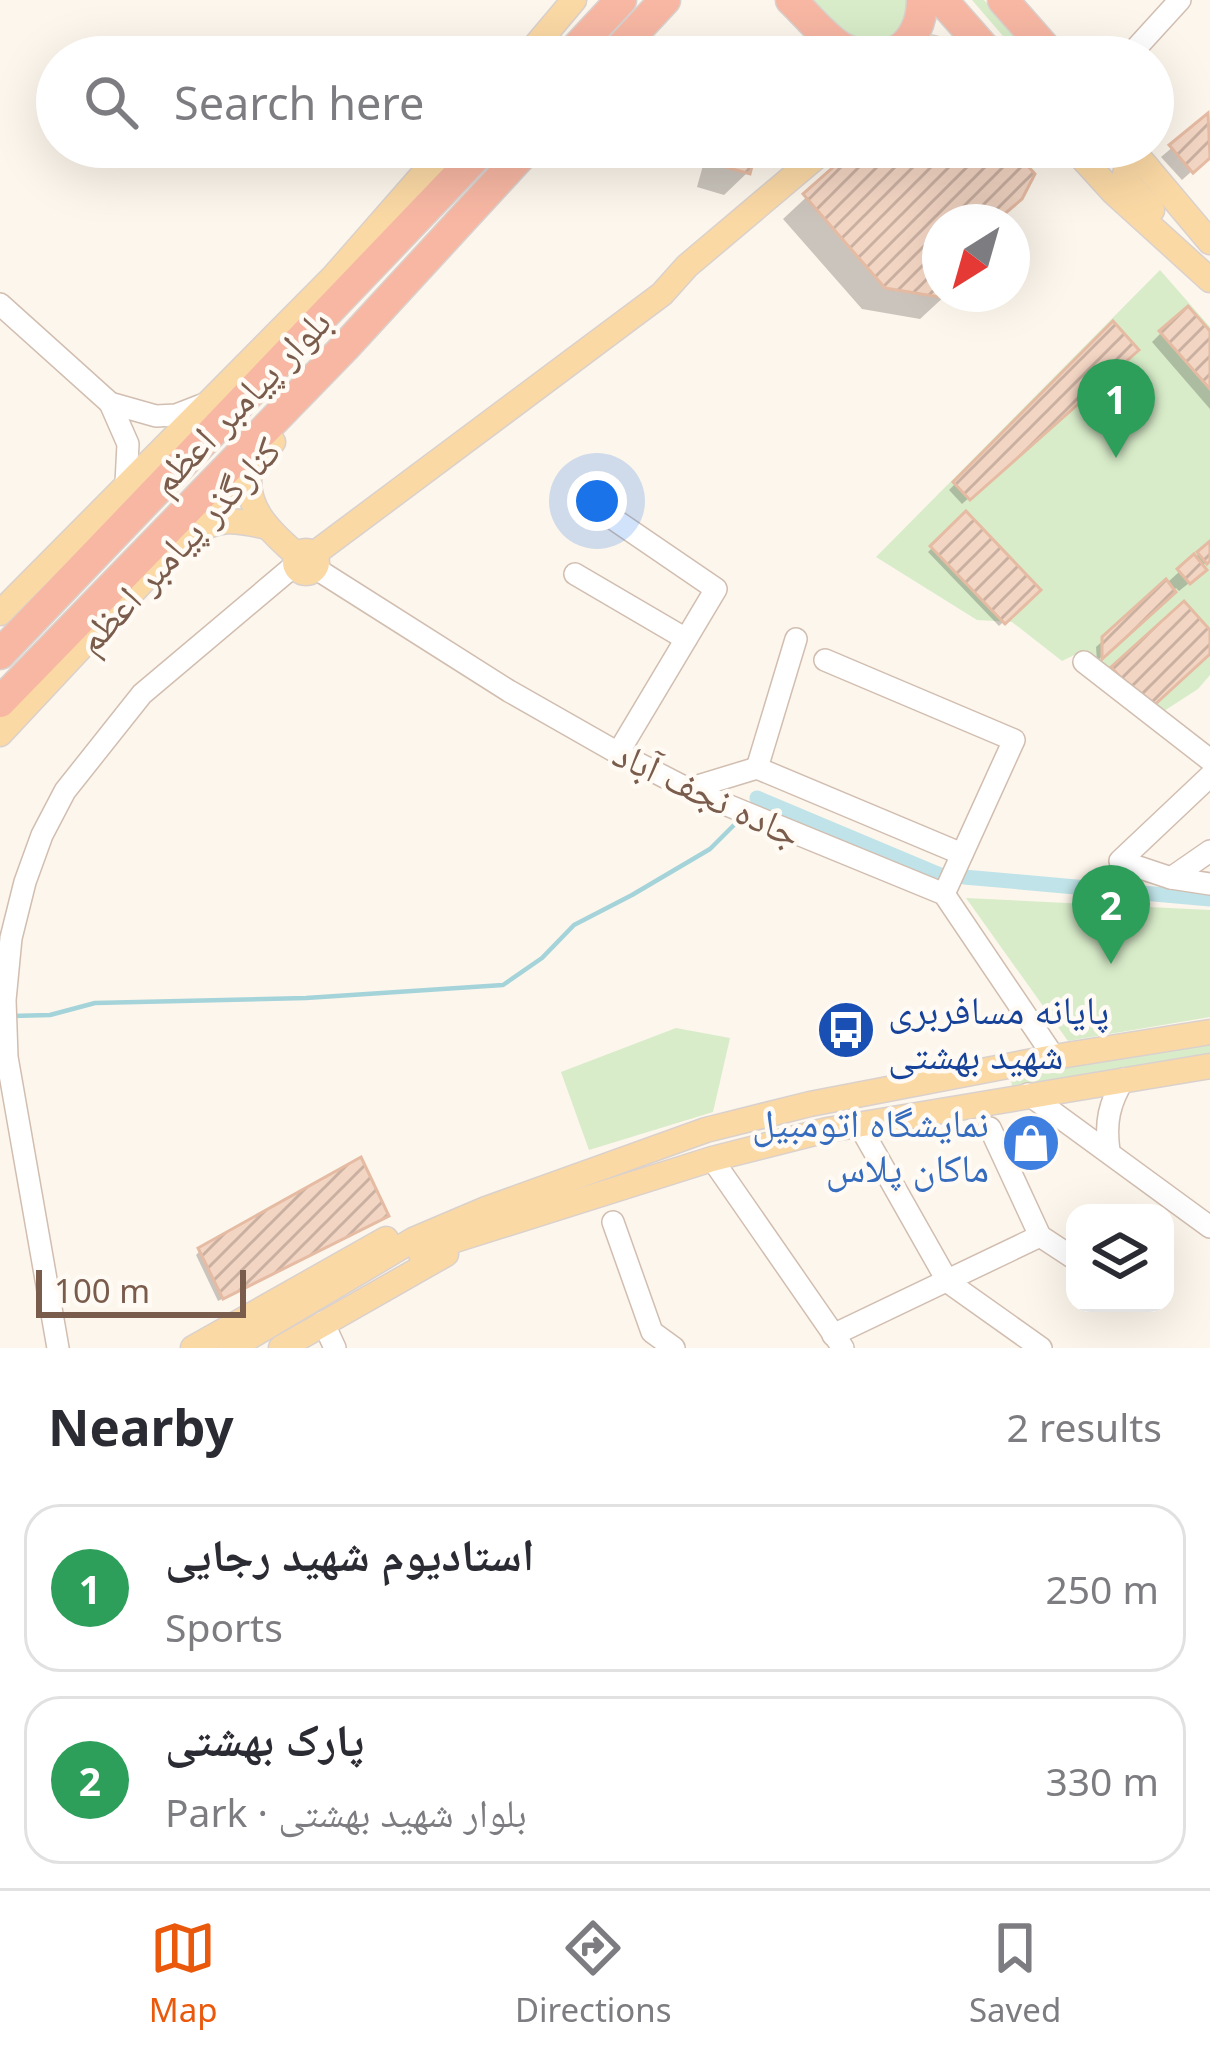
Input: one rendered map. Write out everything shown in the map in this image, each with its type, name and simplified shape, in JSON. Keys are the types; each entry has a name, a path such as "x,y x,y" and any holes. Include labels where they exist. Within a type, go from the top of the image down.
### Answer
{"highway":[{"path":"588,36 621,0"},
{"path":"632,36 665,0"},
{"path":"791,0 828,36"},
{"path":"915,36 922,0"},
{"path":"942,0 974,36"},
{"path":"1010,4 1036,36"},
{"name":"بلوار پیامبر اعظم","path":"0,654 465,168"},
{"name":"بلوار پیامبر اعظم","path":"0,702 345,347 510,168"},
{"path":"334,276 421,215"}],"main road":[{"path":"544,36 574,0"},
{"name":"کنارگذر پیامبر اعظم","path":"0,614 334,276 429,168"},
{"path":"305,561 662,294 687,266 803,168"},
{"path":"662,294 696,280 825,168"},
{"path":"1091,168 1209,280"},
{"path":"1127,168 1124,178 1209,280"},
{"path":"1148,168 1210,242"},
{"name":"کنارگذر پیامبر اعظم","path":"0,734 251,465 298,412 345,347"},
{"path":"251,465 251,496 263,526"},
{"path":"169,555 211,523 242,521 263,526"},
{"name":"جاده نجف آباد","path":"263,526 305,561"},
{"path":"231,1348 416,1247 706,1130 810,1104 1210,1032"},
{"path":"194,1348 397,1234 486,1220 858,1123 1210,1066"},
{"path":"281,1348 486,1220"},
{"path":"257,1348 416,1247"}],"street":[{"path":"1147,36 1180,0"},
{"path":"0,304 110,403 128,445 126,483"},
{"path":"110,403 156,416 176,415 207,403"},
{"path":"596,507 716,589 618,753"},
{"path":"58,1348 7,1057 5,1000 11,938 25,882 65,791 142,694 305,561"},
{"name":"جاده نجف آباد","path":"305,561 509,691 618,753 688,789 944,894"},
{"path":"575,574 686,639"},
{"path":"758,768 796,640"},
{"path":"825,660 1014,740 944,894 1054,1057"},
{"path":"1084,662 1210,760"},
{"path":"688,789 758,768 962,854"},
{"path":"1210,776 1120,861 1171,878 1210,884"},
{"path":"1171,878 1210,850"},
{"path":"1109,1151 1108,1113 1124,1079"},
{"path":"1028,1094 1210,1227"},
{"path":"858,1123 948,1282 1041,1348"},
{"path":"990,1128 1040,1236 1066,1253"},
{"path":"712,1160 838,1342 1040,1236"},
{"path":"613,1222 652,1332 674,1348"},
{"path":"323,1322 335,1348"}],"green space":[{"path":"791,0 911,0 907,17 893,36 849,36"},
{"path":"972,0 984,0 1015,36 1003,36"},
{"path":"1160,270 1210,327 1210,675 1198,689 1164,711 1085,650 1062,661 1012,622 977,620 876,557"},
{"path":"966,898 1210,910 1210,1017 1068,1041"},
{"path":"676,1028 730,1038 713,1112 589,1150 561,1072"},
{"path":"1210,1042 1210,1054 1012,1086 1010,1074"}],"building":[{"path":"1208,113 1210,158 1193,173 1174,151 1174,141"},
{"path":"832,168 1030,168 1035,174 1016,204 922,204 922,294 885,288 803,194"},
{"path":"1188,306 1210,331 1210,389 1159,331"},
{"path":"1113,321 1139,350 970,500 953,482"},
{"path":"966,511 1041,590 1005,624 930,546"},
{"path":"1210,541 1210,561 1207,564 1197,552"},
{"path":"1194,554 1207,570 1190,584 1177,569"},
{"path":"1166,579 1176,592 1102,659 1102,637"},
{"path":"1184,601 1210,630 1210,654 1150,709 1111,667"},
{"path":"361,1157 389,1216 223,1299 198,1248"}],"waterway":[{"path":"753,802 757,798"},
{"path":"757,798 940,875"},
{"path":"12,1016 50,1015 95,1003 306,998 503,985 542,958 574,925 710,849 737,822"},
{"path":"964,877 1210,899"}],"place":[{"name":"استادیوم شهید رجایی","path":"1116,458"},
{"name":"پارک بهشتی","path":"1111,964"},
{"name":"پایانه مسافربری شهید بهشتی","path":"846,1030"},
{"name":"نمایشگاه اتومبیل ماکان پلاس","path":"1031,1143"}]}
